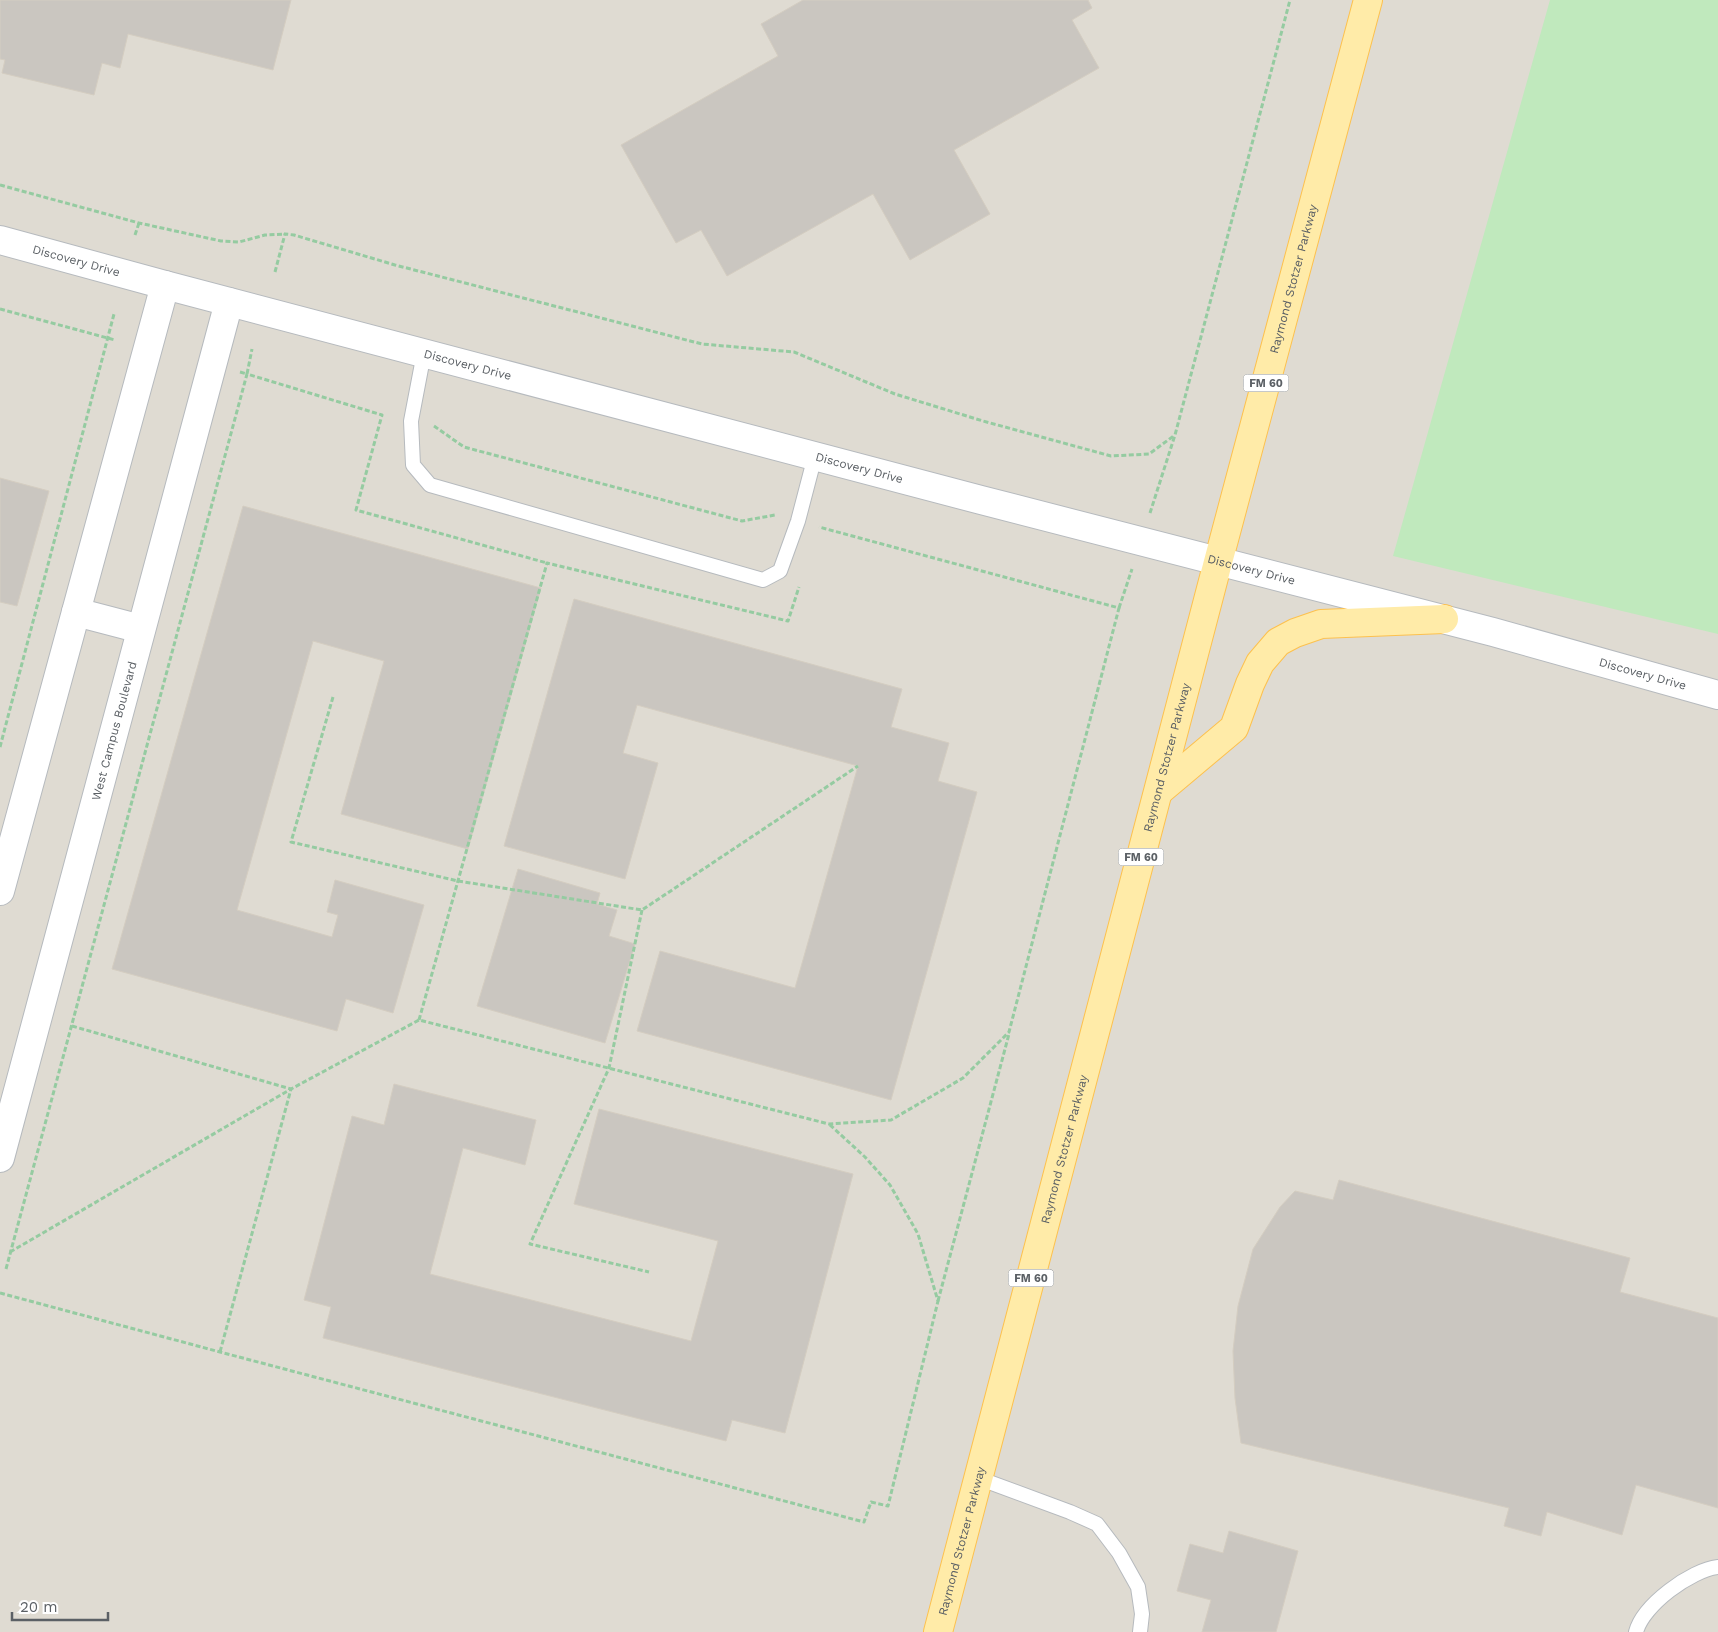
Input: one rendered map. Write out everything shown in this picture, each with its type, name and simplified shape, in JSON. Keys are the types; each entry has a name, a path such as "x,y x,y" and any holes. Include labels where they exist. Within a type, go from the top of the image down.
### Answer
{"main road":[{"name":"Raymond Stotzer Parkway","path":"938,1632 1218,562 1368,0"},
{"path":"1159,791 1234,728 1260,663 1278,642 1295,633 1321,624 1444,619"}],"street":[{"name":"Discovery Drive","path":"0,240 165,286 1140,542 1444,619 1718,695"},
{"path":"0,891 165,286"},
{"name":"West Campus Boulevard","path":"0,1158 229,302"},
{"path":"76,612 141,629"}],"lane":[{"path":"424,353 410,421 413,466 430,485 763,580 780,570 798,521 816,456"},
{"path":"978,1478 1097,1524 1119,1553 1138,1587 1142,1614 1140,1632"},
{"path":"1636,1632 1638,1624 1647,1611 1659,1599 1694,1576 1709,1568 1718,1567"}],"path":[{"path":"0,1293 864,1522 871,1502 888,1506 938,1301 1119,608 1175,434 1290,0"},
{"path":"0,185 139,222 222,241 239,242 265,235 294,235 430,274 702,344 794,352 895,394 983,421 1111,456 1148,454 1175,434"},
{"path":"135,235 139,222"},
{"path":"274,272 285,234"},
{"path":"0,309 115,340"},
{"path":"0,747 114,314"},
{"path":"6,1269 247,374 252,349"},
{"path":"247,374 382,415 437,426 464,447 742,521 773,514 1119,608"},
{"path":"382,415 356,510 547,563 788,621 800,583"},
{"path":"419,1020 547,563"},
{"path":"333,696 290,842 458,881 642,910 858,766"},
{"path":"642,910 608,1068 530,1244 649,1272"},
{"path":"10,1252 291,1089 419,1020 828,1124 891,1120 963,1078 1009,1032"},
{"path":"72,1026 291,1089"},
{"path":"220,1352 291,1089"},
{"path":"828,1124 865,1157 890,1185 918,1234 938,1301"}],"shaded area":[{"path":"0,0 1718,0 1718,1632 0,1632"}],"green space":[{"path":"1550,0 1718,0 1718,634 1393,556"}],"building":[{"path":"0,0 291,0 273,70 128,34 120,68 102,63 94,95 2,73 5,60 0,59"},
{"path":"803,0 1088,0 1092,8 1072,20 1099,68 954,150 990,214 910,260 873,194 727,276 701,230 676,243 621,145 778,56 761,24"},
{"path":"0,478 49,491 17,606 0,602"},
{"path":"243,506 541,588 468,849 341,814 384,661 313,641 237,910 332,937 338,915 327,912 335,880 424,905 393,1013 346,999 337,1031 112,969"},
{"path":"574,599 902,689 891,727 949,743 938,781 977,792 891,1100 637,1031 660,951 795,988 858,766 637,705 623,753 658,763 625,879 504,846"},
{"path":"518,869 600,893 597,904 617,910 609,936 635,944 605,1043 477,1006"},
{"path":"394,1084 536,1120 525,1165 463,1148 430,1274 691,1341 718,1241 574,1204 599,1109 853,1174 785,1433 732,1420 726,1441 323,1338 331,1307 304,1300 352,1116 384,1125"},
{"path":"1339,1180 1630,1258 1620,1292 1718,1318 1718,1508 1636,1485 1622,1535 1547,1512 1541,1536 1504,1526 1509,1508 1241,1443 1235,1398 1233,1351 1238,1306 1253,1249 1280,1207 1295,1191 1333,1200"},
{"path":"1229,1531 1298,1551 1276,1632 1202,1632 1211,1600 1177,1591 1190,1544 1223,1553"}]}
